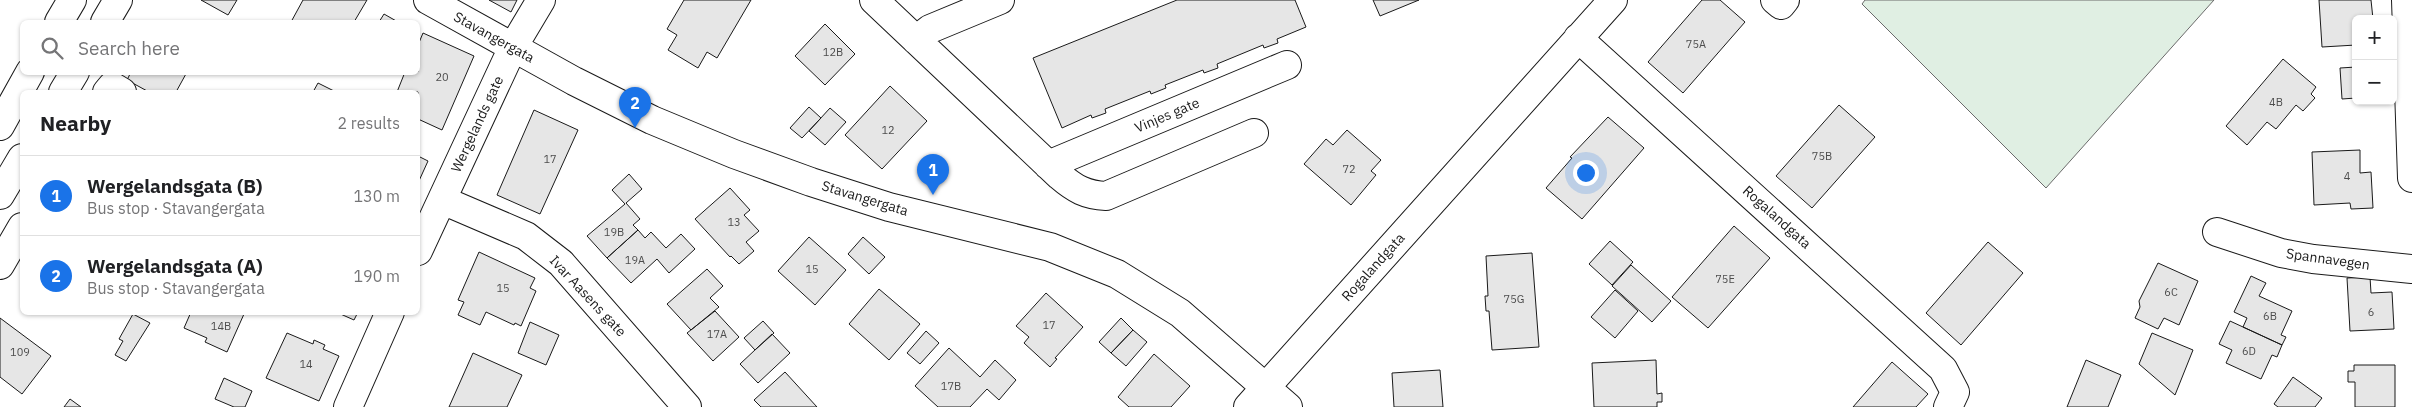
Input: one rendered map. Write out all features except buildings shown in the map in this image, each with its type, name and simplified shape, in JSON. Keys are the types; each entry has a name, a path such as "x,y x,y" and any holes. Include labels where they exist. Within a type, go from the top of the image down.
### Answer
{"street":[{"path":"60,20 72,0"},
{"path":"106,20 118,0"},
{"name":"Stavangergata","path":"428,0 652,120 734,154 811,182 889,207 1050,247 1117,274 1180,313 1288,407"},
{"name":"Wergelands gate","path":"420,247 513,47 541,0"},
{"path":"874,0 1074,189 1090,195 1106,196 1254,133"},
{"path":"916,40 930,29 1000,0"},
{"name":"Rogalandgata","path":"1248,407 1613,0"},
{"path":"1775,0 1781,5 1785,0"},
{"path":"2406,0 2412,178"},
{"name":"Rogalandgata","path":"1578,38 1943,368 1955,392 1948,407"},
{"name":"Vinjes gate","path":"1048,165 1286,66"},
{"path":"0,126 28,75"},
{"path":"64,90 73,75"},
{"path":"109,90 112,86 119,90"},
{"path":"0,195 20,161"},
{"name":"Ivar Aasens gate","path":"442,200 526,236 561,263 687,407"},
{"path":"0,265 20,230"},
{"name":"Spannavegen","path":"2217,232 2281,253 2313,259 2412,269"},
{"path":"348,407 389,315"}],"green space":[{"path":"1865,0 2214,0 2046,188 1862,4"}],"place":[{"name":"Wergelandsgata (A)","path":"635,128"},
{"name":"Wergelandsgata (B)","path":"933,195"}]}
